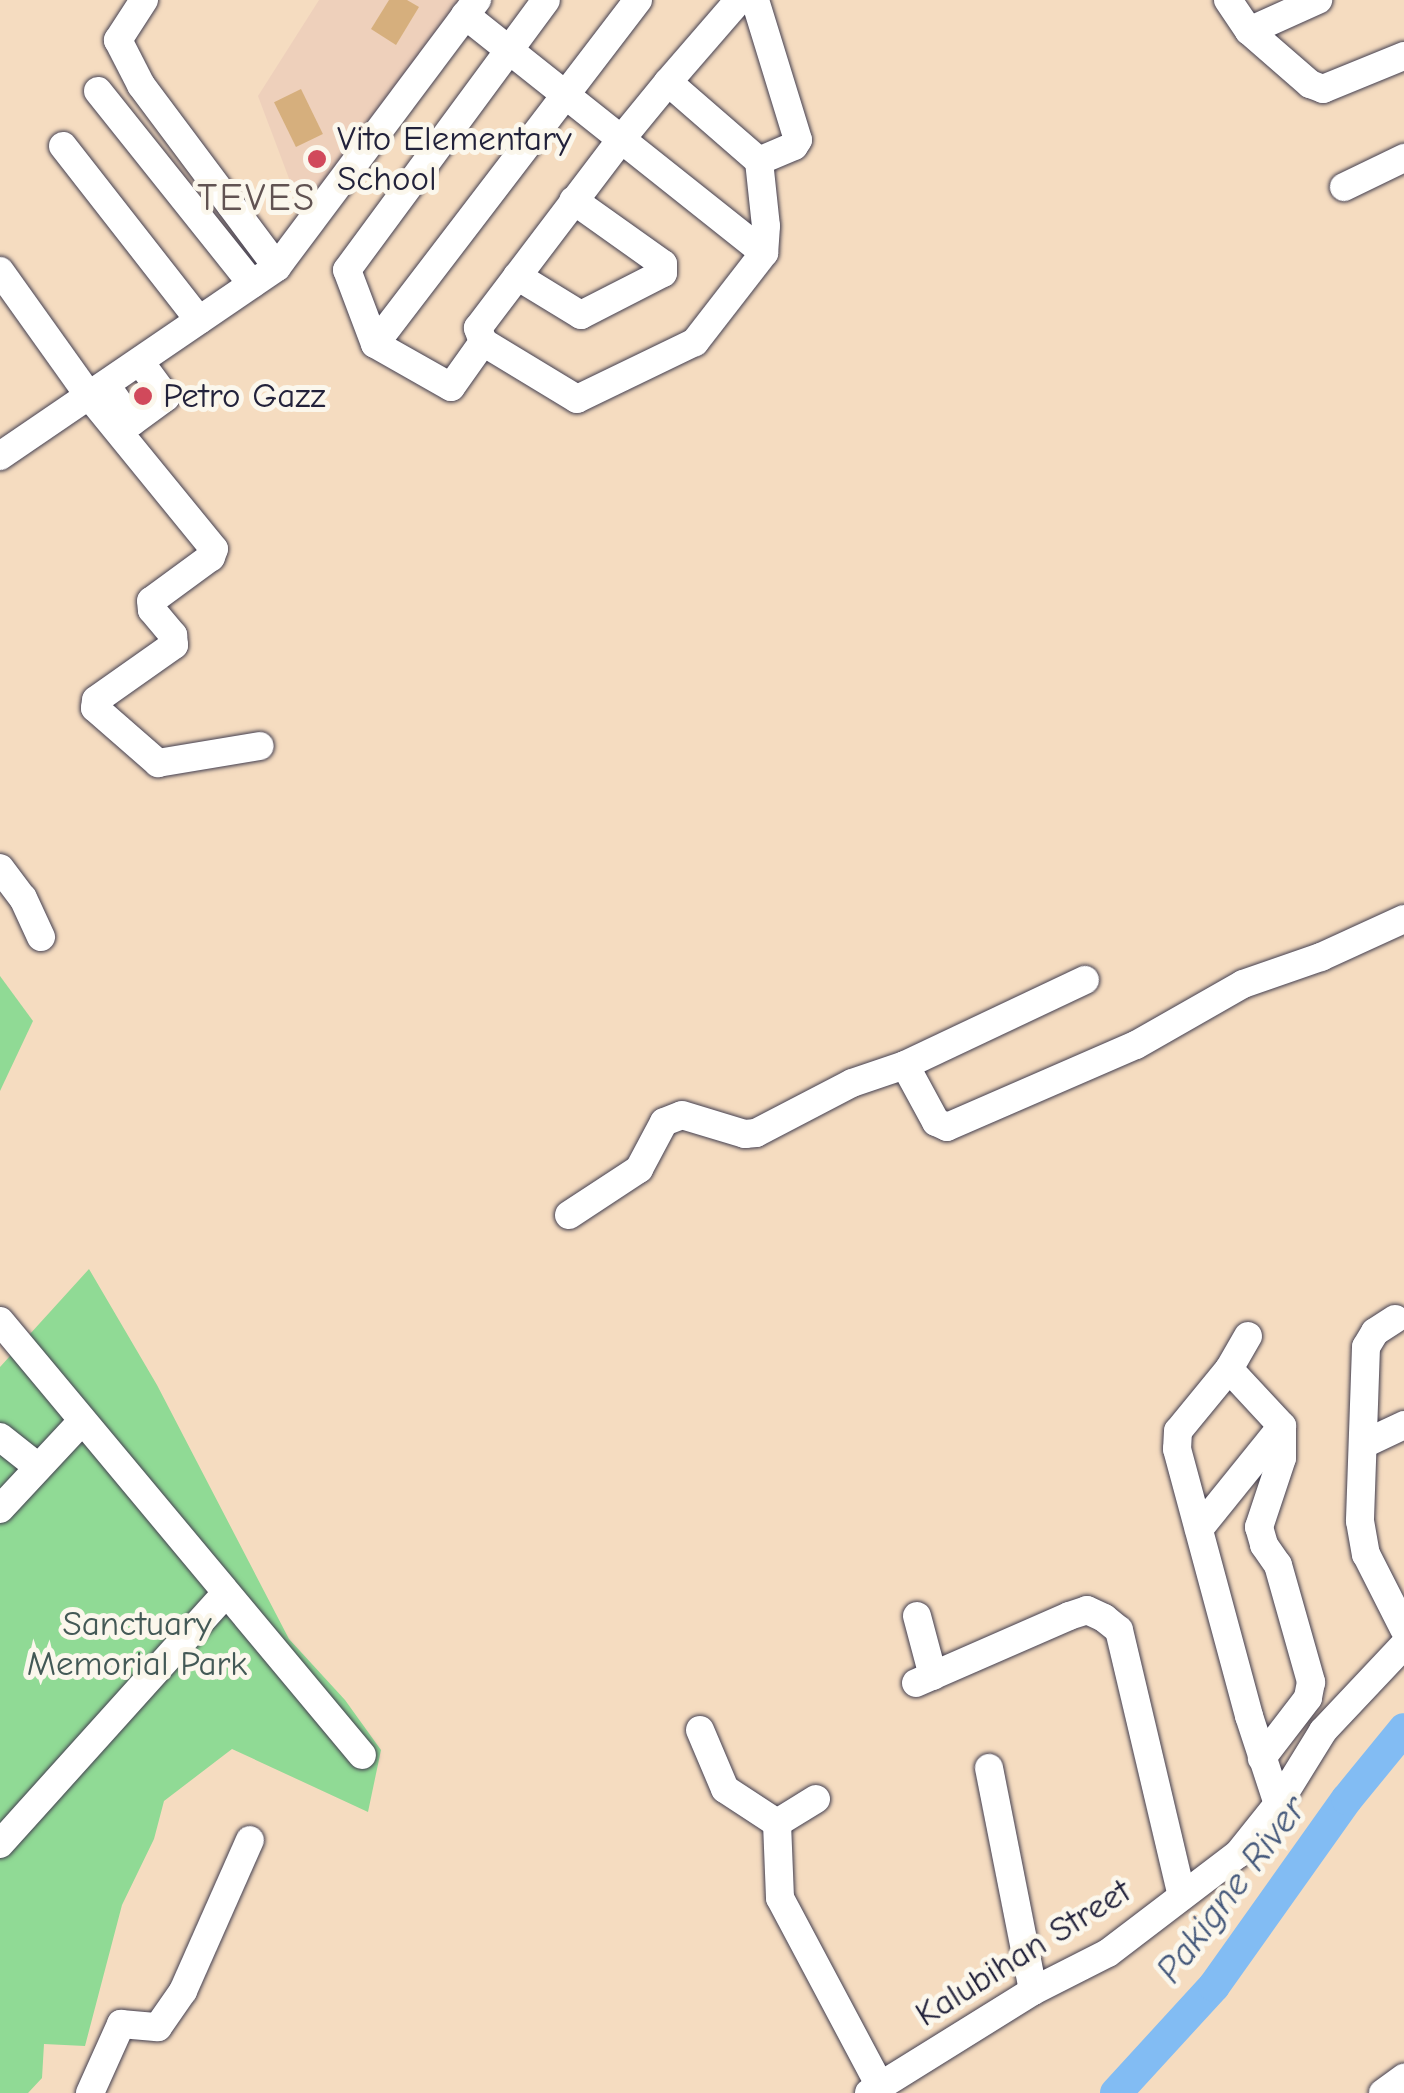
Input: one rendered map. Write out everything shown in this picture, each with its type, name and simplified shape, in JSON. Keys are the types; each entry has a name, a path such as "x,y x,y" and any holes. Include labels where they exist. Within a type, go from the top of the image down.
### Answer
{"street":[{"path":"144,0 118,40 141,85 277,267"},
{"path":"483,342 451,387 376,344 347,270 546,0"},
{"path":"376,344 638,0"},
{"path":"668,82 759,161 766,226 764,253 695,342 577,400 483,342 478,328 622,137 668,82 738,0"},
{"path":"755,0 798,140 794,146 759,161"},
{"path":"1228,0 1236,17 1250,31 1310,84 1323,89 1404,56"},
{"path":"1250,31 1284,7 1318,0"},
{"path":"0,456 103,398 140,362 277,267 472,6 511,44 764,253"},
{"path":"98,91 252,284"},
{"path":"63,146 199,320"},
{"path":"1344,188 1404,158"},
{"path":"517,276 581,316 664,273 663,264 573,200"},
{"path":"0,271 103,398 214,552 151,602 152,610 173,635 174,645 96,700 95,708 158,763 260,746"},
{"path":"103,398 132,422 166,397 140,362"},
{"path":"0,868 23,898 41,937"},
{"path":"905,1066 936,1122 947,1127 1136,1045 1243,984 1321,957 1404,919"},
{"path":"570,1215 638,1168 664,1122 682,1115 745,1134 756,1133 852,1083 905,1066 1085,980"},
{"path":"1394,1319 1376,1332 1366,1347 1362,1378 1366,1443 1360,1521 1366,1554 1404,1629"},
{"path":"0,1321 224,1595 362,1755"},
{"path":"1248,1336 1229,1369 1178,1431 1178,1449 1278,1804"},
{"path":"1229,1369 1282,1426 1282,1458 1259,1527 1264,1546 1278,1565 1312,1690 1262,1758"},
{"path":"0,1509 82,1421"},
{"path":"1200,1529 1282,1426"},
{"path":"1366,1443 1404,1426"},
{"path":"0,1437 38,1468"},
{"path":"0,1844 224,1595"},
{"path":"917,1616 924,1679 1087,1610 1119,1630 1182,1896"},
{"name":"Kalubihan Street","path":"874,2089 1033,1991 1108,1953 1238,1854 1278,1804 1324,1731 1398,1658"},
{"path":"700,1730 725,1789 777,1823"},
{"path":"990,1768 1033,1991"},
{"path":"777,1823 816,1799"},
{"path":"777,1823 780,1898 874,2089"},
{"path":"90,2093 121,2024 158,2027 176,2002 250,1840"}],"shaded area":[{"name":"Vito Elementary School","path":"319,0 470,0 305,221 258,96"}],"green space":[{"path":"0,976 33,1021 0,1091"},
{"name":"Sanctuary Memorial Park","path":"89,1269 157,1385 289,1639 345,1700 381,1750 368,1812 232,1749 164,1801 154,1839 122,1905 85,2046 44,2044 42,2078 28,2093 0,2093 0,1367"}],"building":[{"path":"389,0 407,0 419,7 396,45 371,29"},
{"path":"301,89 323,134 296,147 274,102"}],"waterway":[{"name":"Pakigne River","path":"1116,2093 1214,1986 1347,1799 1404,1729"}],"place":[{"name":"Vito Elementary School","path":"317,159"},
{"name":"Petro Gazz","path":"143,396"}],"district":[{"name":"TEVES","path":"257,199"}]}
